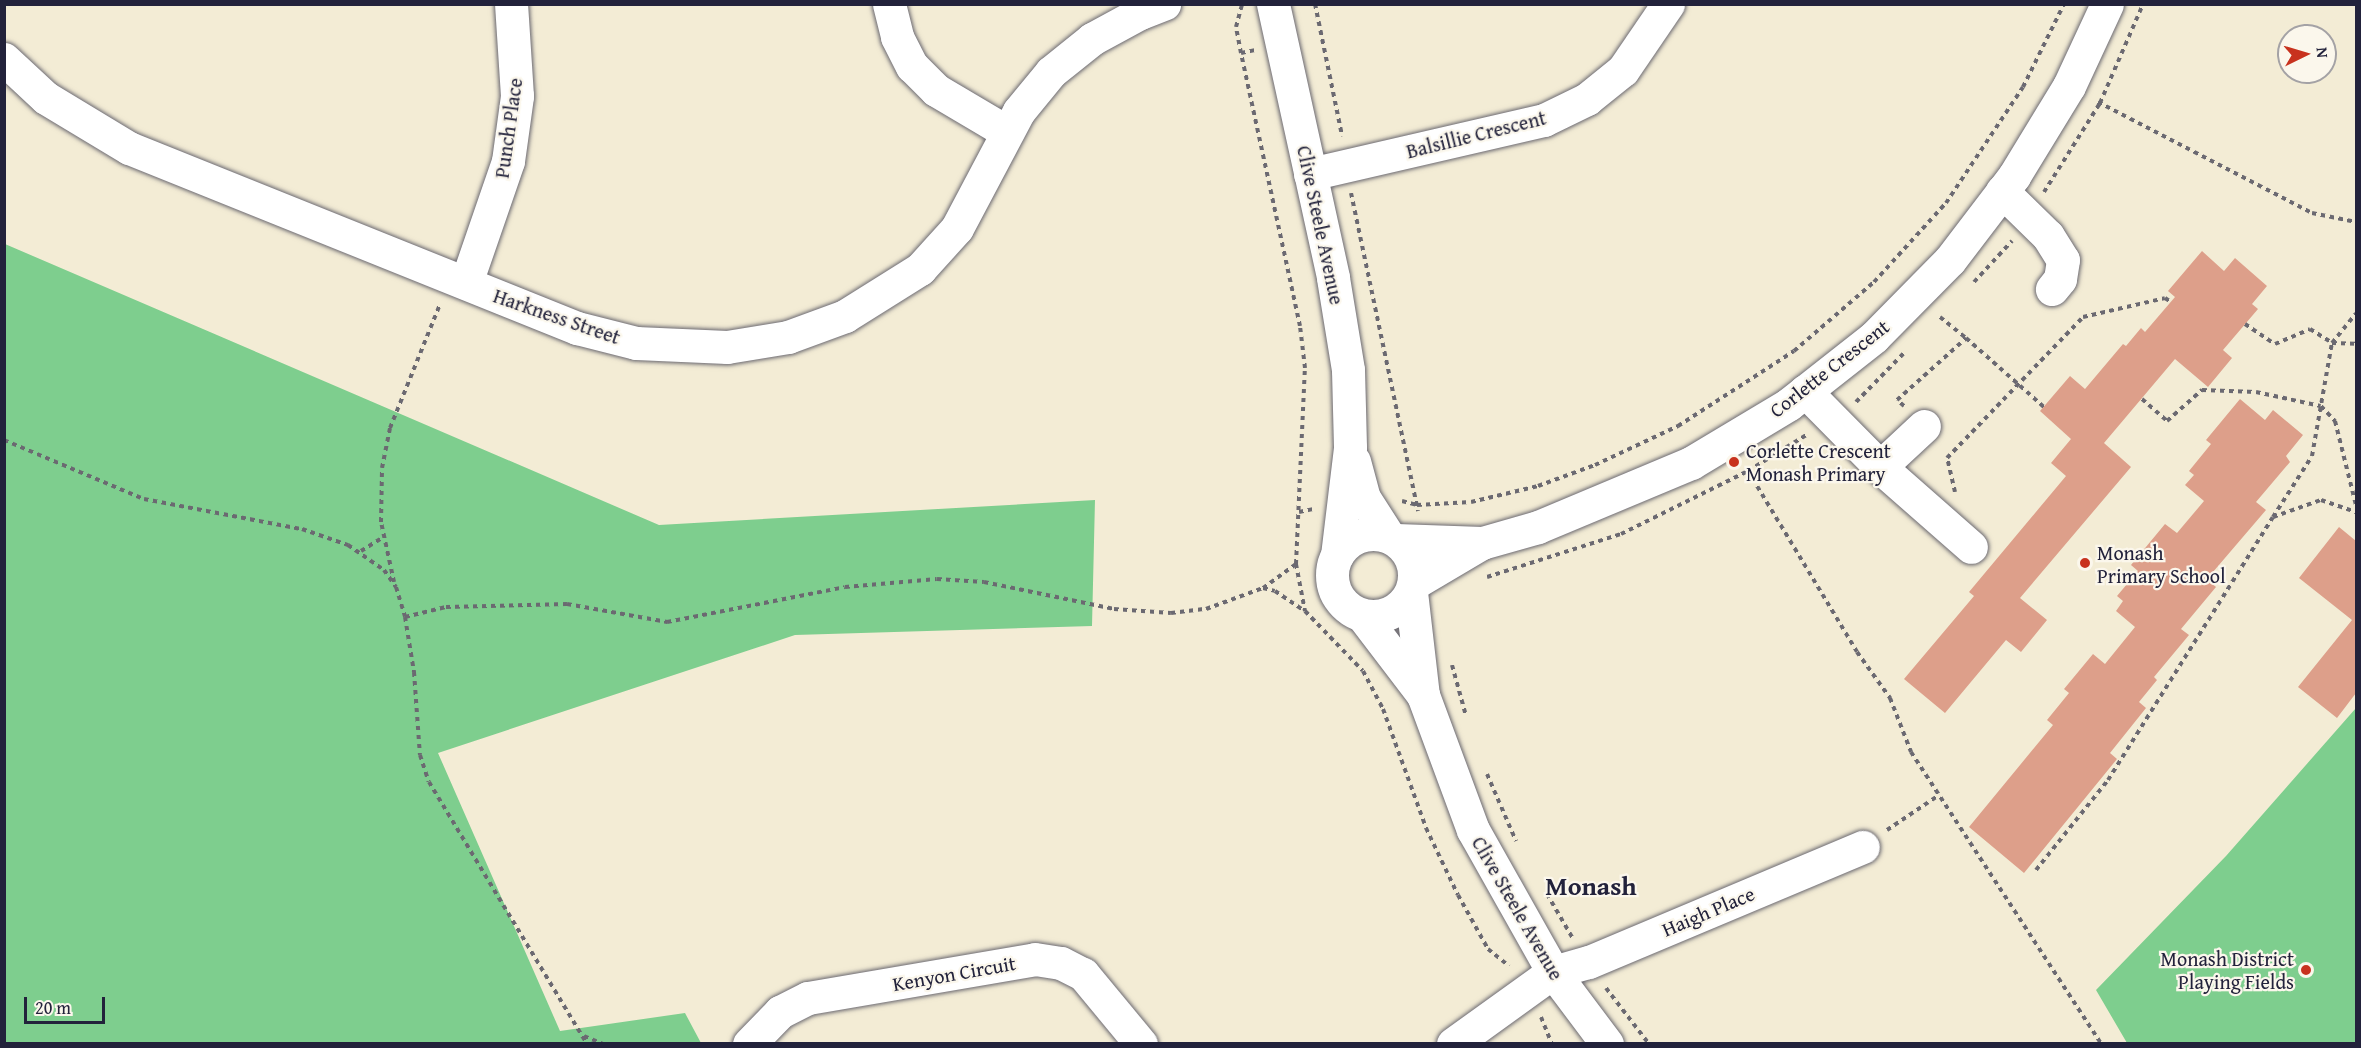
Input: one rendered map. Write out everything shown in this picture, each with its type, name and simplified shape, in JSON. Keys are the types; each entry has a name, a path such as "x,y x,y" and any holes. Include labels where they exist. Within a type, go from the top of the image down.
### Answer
{"street":[{"name":"Punch Place","path":"458,280 508,161 517,96 511,4"},
{"path":"889,4 897,37 912,66 936,90 1007,132"},
{"name":"Harkness Street","path":"4,59 46,99 100,134 577,327 636,343 707,348 788,337 845,316 920,269 957,228 973,205 1007,132 1051,72 1092,39 1140,13 1164,4"},
{"name":"Balsillie Crescent","path":"1310,174 1544,120 1587,99 1623,70 1668,4"},
{"name":"Corlette Crescent","path":"1413,587 1482,543 1538,527 1640,488 1691,463 1805,391 1874,337 1941,269 2002,191 2069,86 2107,4"},
{"name":"Clive Steele Avenue","path":"1257,5 1310,174 1342,327 1348,370 1350,447 1337,555"},
{"path":"2002,191 2048,236 2063,260 2060,279 2052,289"},
{"path":"1805,391 1880,467 1971,547"},
{"path":"1880,467 1924,426"},
{"name":"Clive Steele Avenue","path":"1350,447 1364,498 1392,539"},
{"path":"1365,534 1392,539 1409,554 1413,587 1396,610 1386,615 1362,615 1341,602 1335,591 1332,579 1337,555 1344,545 1365,534"},
{"name":"Corlette Crescent","path":"1392,539 1482,543"},
{"name":"Clive Steele Avenue","path":"1413,587 1423,695 1473,830 1553,972 1607,1044"},
{"name":"Clive Steele Avenue","path":"1362,615 1423,695"},
{"name":"Haigh Place","path":"1553,972 1589,962 1863,847"},
{"name":"Kenyon Circuit","path":"749,1044 780,1011 808,998 1035,959 1061,963 1083,974 1141,1044"},
{"path":"1453,1044 1553,972"}],"path":[{"path":"1314,4 1339,114 1341,142"},
{"path":"1349,186 1417,505 1471,502 1547,482 1657,436 1732,394 1794,351 1874,282 1946,203 1986,147 2034,67 2064,4"},
{"path":"1257,5 1236,27 1304,349 1296,564 1305,611"},
{"path":"2034,67 2312,213 2356,222"},
{"path":"458,280 390,428 382,468 379,505 383,537 405,617 414,672 420,755 429,782 584,1035 587,1044"},
{"path":"1944,524 1956,512 1947,458 2083,317 2164,298 2171,302"},
{"path":"2036,870 2108,780 2312,456 2332,343 2356,313"},
{"path":"1940,316 2044,407"},
{"path":"2245,324 2275,344 2310,329 2332,343 2356,344"},
{"path":"1924,426 1897,400 1966,338"},
{"path":"2142,399 2167,422 2202,390 2256,392 2321,406 2336,421 2356,505"},
{"path":"4,440 144,499 302,529 360,551 394,582"},
{"path":"1748,471 1857,652 1890,698 1911,752 2101,1044"},
{"path":"2273,518 2321,500 2356,512"},
{"path":"360,551 383,537"},
{"path":"405,617 446,607 567,604 667,622 845,587 937,579 984,582 1114,609 1171,614 1206,609 1263,588 1296,564"},
{"path":"1263,588 1305,611 1363,671 1383,710 1426,828 1458,895 1488,949 1513,969"},
{"path":"1449,656 1468,724"},
{"path":"1484,766 1522,852"},
{"path":"1863,847 1939,795"},
{"path":"1545,892 1576,943"},
{"path":"1606,988 1649,1044"},
{"path":"1539,1009 1543,1028 1552,1044"},
{"path":"584,1035 603,1044"}],"green space":[{"path":"5,244 659,525 1095,500 1092,626 795,635 438,753 560,1031 685,1013 701,1043 5,1043"},
{"path":"2356,708 2356,1043 2127,1043 2096,990 2226,856"}],"building":[{"path":"2202,251 2224,271 2235,258 2267,286 2252,304 2258,309 2223,350 2232,358 2208,387 2175,359 2104,443 2131,467 2020,598 2047,620 2021,652 2006,640 1945,713 1904,679 1974,596 1969,592 2066,476 2051,463 2071,439 2040,411 2070,376 2085,389 2123,344 2126,346 2141,328 2145,332 2175,297 2168,291"},
{"path":"2240,399 2265,420 2273,410 2303,435 2286,456 2290,462 2256,502 2266,510 2207,579 2216,587 2181,629 2189,635 2154,677 2157,680 2139,702 2146,708 2110,753 2117,759 2024,873 1969,827 2053,725 2047,720 2069,693 2064,689 2093,654 2105,664 2135,627 2116,611 2123,601 2117,596 2138,571 2131,565 2165,524 2177,533 2204,501 2185,485 2194,475 2189,471 2211,444 2206,440"},
{"path":"2339,527 2356,541 2356,693 2337,718 2298,687 2352,620 2299,578"}],"place":[{"name":"Corlette Crescent Monash Primary","path":"1734,462"},
{"name":"Monash Primary School","path":"2085,563"},
{"name":"Monash District Playing Fields","path":"2306,970"}],"district":[{"name":"Monash","path":"1591,886"}]}
